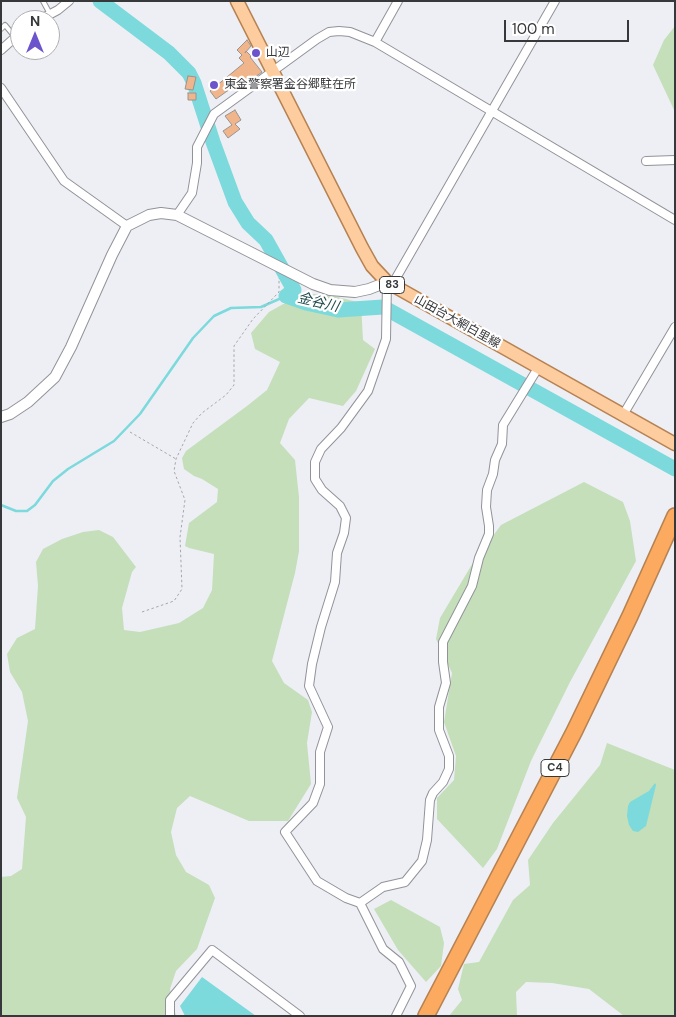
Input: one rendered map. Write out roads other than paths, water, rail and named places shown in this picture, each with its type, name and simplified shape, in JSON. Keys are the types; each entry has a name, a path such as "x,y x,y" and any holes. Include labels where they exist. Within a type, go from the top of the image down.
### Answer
{"highway":[{"name":"C4","path":"426,1016 574,732 675,516"}],"main road":[{"name":"山田台大網白里線","path":"237,1 362,248 372,266 389,284 675,444"}],"street":[{"path":"57,10 69,1"},
{"path":"375,42 398,1"},
{"path":"396,1016 411,986 398,962 383,950 360,903 346,898 317,882 285,832 313,803 320,784 320,752 328,727 309,686 316,646 335,582 337,553 344,533 346,518 340,506 322,490 315,479 316,462 321,449 341,428 368,391 386,338 389,284 493,111 555,1"},
{"path":"177,216 192,192 197,163 197,147 214,114 317,39 329,32 339,31 350,32 375,42 675,220"},
{"path":"1,88 64,182 127,226"},
{"path":"646,161 675,160"},
{"path":"1,417 10,414 28,402 55,377 71,347 127,226 148,215 161,213 177,216 312,284 330,290 355,292 389,284"},
{"path":"623,415 675,327"},
{"path":"360,903 383,887 405,882 422,861 427,840 430,800 449,770 449,756 439,730 440,707 446,683 443,642 472,586 478,558 489,534 486,507 487,490 495,460 502,444 503,425 538,368"},
{"path":"170,1016 170,1000 212,950 300,1016"}],"water":[{"path":"655,783 646,826 638,832 633,831 627,816 628,806 630,802 649,791"},
{"path":"202,977 256,1016 185,1016 180,1006"}],"waterway":[{"name":"金谷川","path":"100,1 169,53 189,73 235,202 248,223 266,240 294,290 286,296"},
{"path":"1,505 16,511 27,511 35,505 53,481 68,469 114,441 140,414 193,338 214,316 231,308 261,307 286,296"},
{"name":"金谷川","path":"286,296 306,303 338,310 383,307 675,469"}],"place":[{"name":"山辺","path":"256,53"},
{"name":"東金警察署金谷郷駐在所","path":"214,85"}]}
